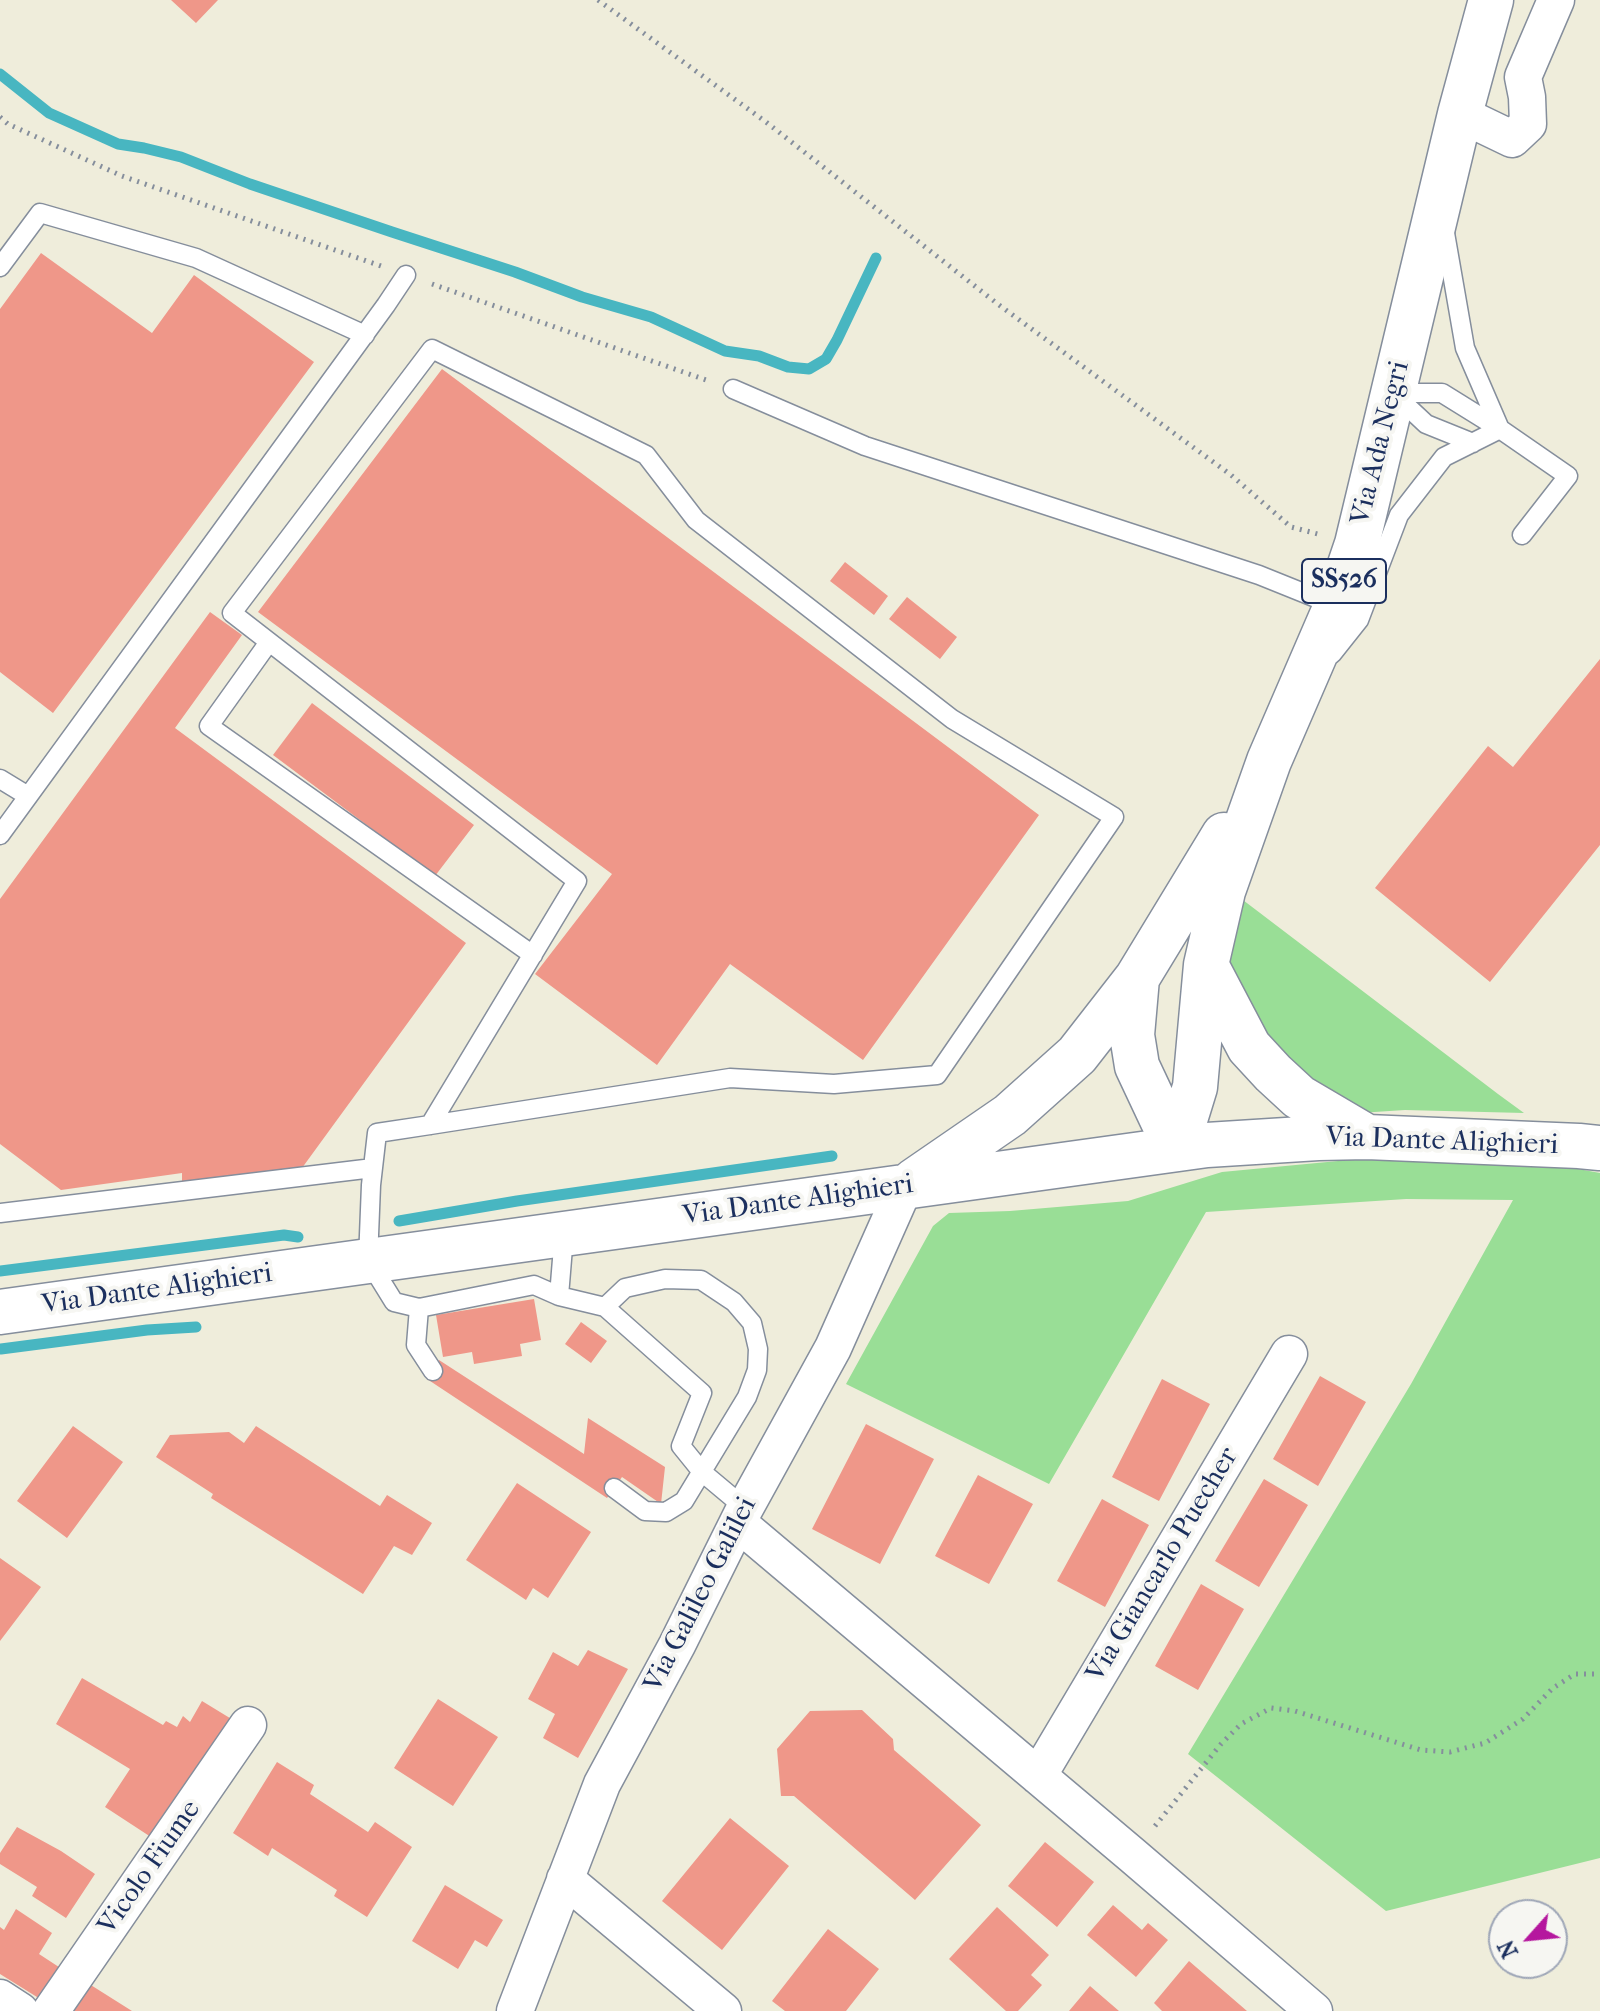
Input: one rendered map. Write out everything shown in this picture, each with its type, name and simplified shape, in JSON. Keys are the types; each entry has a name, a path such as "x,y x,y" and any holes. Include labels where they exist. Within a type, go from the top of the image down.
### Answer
{"main road":[{"name":"Via Ada Negri","path":"1176,1149 1195,1087 1206,965 1223,891 1269,761 1336,606 1357,544 1460,114 1491,0"},
{"name":"Via Ada Negri","path":"905,1186 1010,1115 1077,1055 1137,978 1269,761"},
{"path":"1206,965 1249,1047 1273,1073 1299,1097 1367,1137"},
{"name":"Via Ada Negri","path":"1137,978 1132,1035 1137,1066 1176,1149"},
{"name":"Via Dante Alighieri","path":"0,1312 1207,1145 1367,1137 1600,1148"}],"street":[{"path":"1460,114 1512,139 1528,124 1523,77 1556,0"},
{"name":"Via Galileo Galilei","path":"515,2011 602,1784 833,1348 905,1186"},
{"name":"Via Giancarlo Puecher","path":"1038,1776 1289,1354"},
{"path":"742,1516 1308,2009"},
{"name":"Vicolo Fiume","path":"51,2011 248,1725"},
{"path":"565,1879 723,2011"},
{"path":"0,1998 20,2011"}],"lane":[{"path":"1439,202 1465,348 1500,429"},
{"path":"0,267 40,213 196,258 365,335"},
{"path":"0,835 406,275"},
{"path":"430,1125 577,881 232,613 432,349 646,455 696,520 952,719 1114,817 937,1075 834,1084 730,1078 430,1125 377,1133 368,1260 394,1302 419,1308 534,1285 559,1296 605,1307 702,1393 681,1446 742,1516"},
{"path":"733,389 865,446 1259,575 1336,606"},
{"path":"1393,393 1442,393 1568,476 1522,535"},
{"path":"1393,393 1426,424 1473,443"},
{"path":"1297,696 1359,620 1399,515 1444,457 1500,429"},
{"path":"269,642 209,726 533,955"},
{"path":"0,779 28,796"},
{"path":"0,1213 373,1168"},
{"path":"559,1296 565,1233"},
{"path":"605,1307 625,1288 665,1279 701,1280 734,1302 752,1323 758,1349 757,1370 747,1397 684,1501 666,1512 645,1511 614,1488"},
{"path":"419,1308 416,1345 433,1371"}],"path":[{"path":"598,0 766,122 999,305 1231,475 1291,527 1357,544"},
{"path":"0,117 8,124 122,176 733,389"},
{"path":"1132,1855 1221,1744 1241,1724 1271,1708 1295,1711 1421,1750 1450,1752 1485,1743 1523,1719 1553,1688 1575,1674 1600,1674"}],"green space":[{"path":"1239,897 1524,1113 1405,1110 1359,1113 1278,1063 1227,962"},
{"path":"1359,1159 1562,1166 1600,1173 1600,1858 1386,1911 1188,1754 1411,1384 1513,1200 1406,1199 1206,1212 1049,1484 846,1384 933,1226 949,1213 1128,1201 1222,1172"}],"building":[{"path":"171,0 218,0 196,23"},
{"path":"41,253 152,333 194,275 314,362 53,713 0,672 0,309"},
{"path":"442,369 1039,815 863,1060 730,964 657,1065 535,974 612,874 258,612"},
{"path":"845,562 888,596 874,615 830,581"},
{"path":"907,597 957,637 940,659 889,619"},
{"path":"210,612 242,635 175,728 466,943 302,1168 182,1182 182,1173 61,1190 0,1144 0,899"},
{"path":"1600,659 1600,845 1490,982 1375,888 1488,746 1513,767"},
{"path":"312,703 474,825 435,876 273,755"},
{"path":"534,1299 541,1340 520,1344 522,1356 474,1364 472,1352 443,1357 436,1315"},
{"path":"581,1322 607,1341 591,1363 565,1344"},
{"path":"439,1360 584,1454 588,1418 665,1467 661,1504 622,1477 607,1498 427,1379"},
{"path":"1320,1376 1366,1402 1318,1486 1273,1459"},
{"path":"1162,1379 1210,1404 1159,1501 1112,1477"},
{"path":"866,1424 934,1459 880,1564 812,1529"},
{"path":"73,1426 123,1462 67,1538 17,1501"},
{"path":"256,1426 380,1506 387,1495 432,1523 412,1555 394,1546 363,1594 211,1498 213,1494 156,1457 170,1435 229,1432 244,1443"},
{"path":"978,1475 1033,1504 989,1584 935,1556"},
{"path":"1264,1479 1308,1505 1259,1587 1215,1561"},
{"path":"517,1483 591,1532 548,1598 533,1588 526,1600 466,1560"},
{"path":"1102,1499 1149,1525 1105,1607 1057,1581"},
{"path":"0,1558 41,1587 0,1641"},
{"path":"1201,1584 1244,1609 1198,1690 1155,1666"},
{"path":"588,1650 628,1669 578,1758 543,1738 555,1714 528,1699 553,1652 578,1666"},
{"path":"82,1678 163,1725 166,1721 177,1727 183,1716 190,1722 202,1701 238,1723 157,1841 105,1807 130,1769 56,1724"},
{"path":"438,1699 498,1737 453,1806 394,1768"},
{"path":"862,1710 893,1739 894,1750 981,1825 915,1900 794,1796 781,1796 777,1749 810,1711"},
{"path":"277,1762 314,1785 310,1794 368,1832 375,1822 412,1847 367,1917 334,1896 337,1890 272,1848 268,1856 233,1833"},
{"path":"730,1818 789,1866 722,1950 662,1901"},
{"path":"17,1827 95,1874 66,1918 32,1896 37,1887 0,1864 0,1853"},
{"path":"1045,1842 1094,1882 1057,1927 1008,1886"},
{"path":"445,1885 503,1920 487,1947 475,1940 458,1969 412,1941"},
{"path":"1113,1905 1142,1930 1148,1923 1168,1940 1136,1977 1087,1935"},
{"path":"997,1907 1049,1955 1031,1975 1042,1985 1018,2011 1006,2011 949,1959"},
{"path":"16,1909 52,1933 39,1954 65,1971 45,2002 0,1974 0,1927 4,1930"},
{"path":"828,1929 879,1969 846,2011 785,2011 772,2001"},
{"path":"1189,1961 1247,2011 1162,2011 1154,2003"},
{"path":"86,1982 132,2011 67,2011"},
{"path":"1090,1986 1119,2011 1069,2011"}],"waterway":[{"path":"0,74 49,113 118,144 181,157 250,184 582,297 651,317 725,351 759,356 788,367 809,369 826,359 876,258"},
{"path":"399,1221 832,1156"},
{"path":"0,1271 284,1235 298,1237"},
{"path":"1,1349 147,1330 196,1327"}]}
